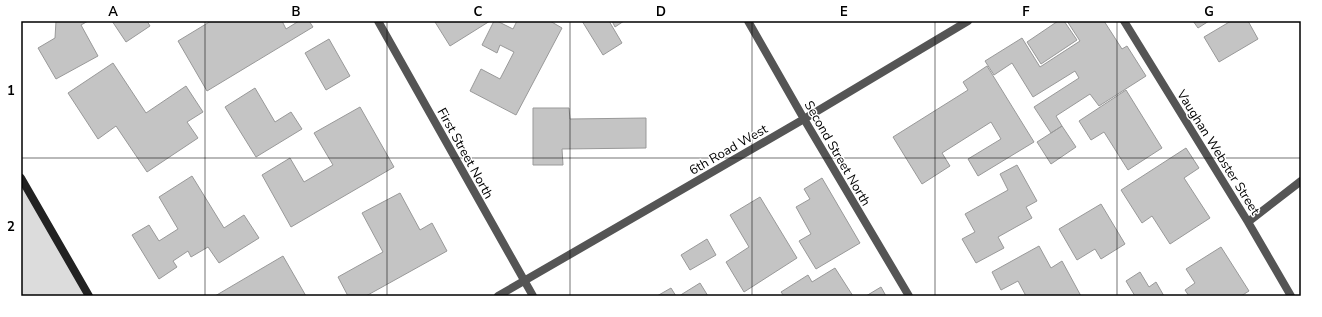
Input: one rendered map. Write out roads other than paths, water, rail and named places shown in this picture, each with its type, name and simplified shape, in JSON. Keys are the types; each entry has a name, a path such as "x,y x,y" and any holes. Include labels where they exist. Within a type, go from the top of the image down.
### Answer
{"street":[{"name":"First Street North","path":"378,21 533,296"},
{"name":"Second Street North","path":"748,21 909,296"},
{"name":"6th Road West","path":"498,296 804,119 968,21"},
{"name":"Vaughan Webster Street","path":"1124,21 1248,222 1291,296"},
{"path":"21,178 89,296"},
{"path":"1248,222 1301,180"}]}
